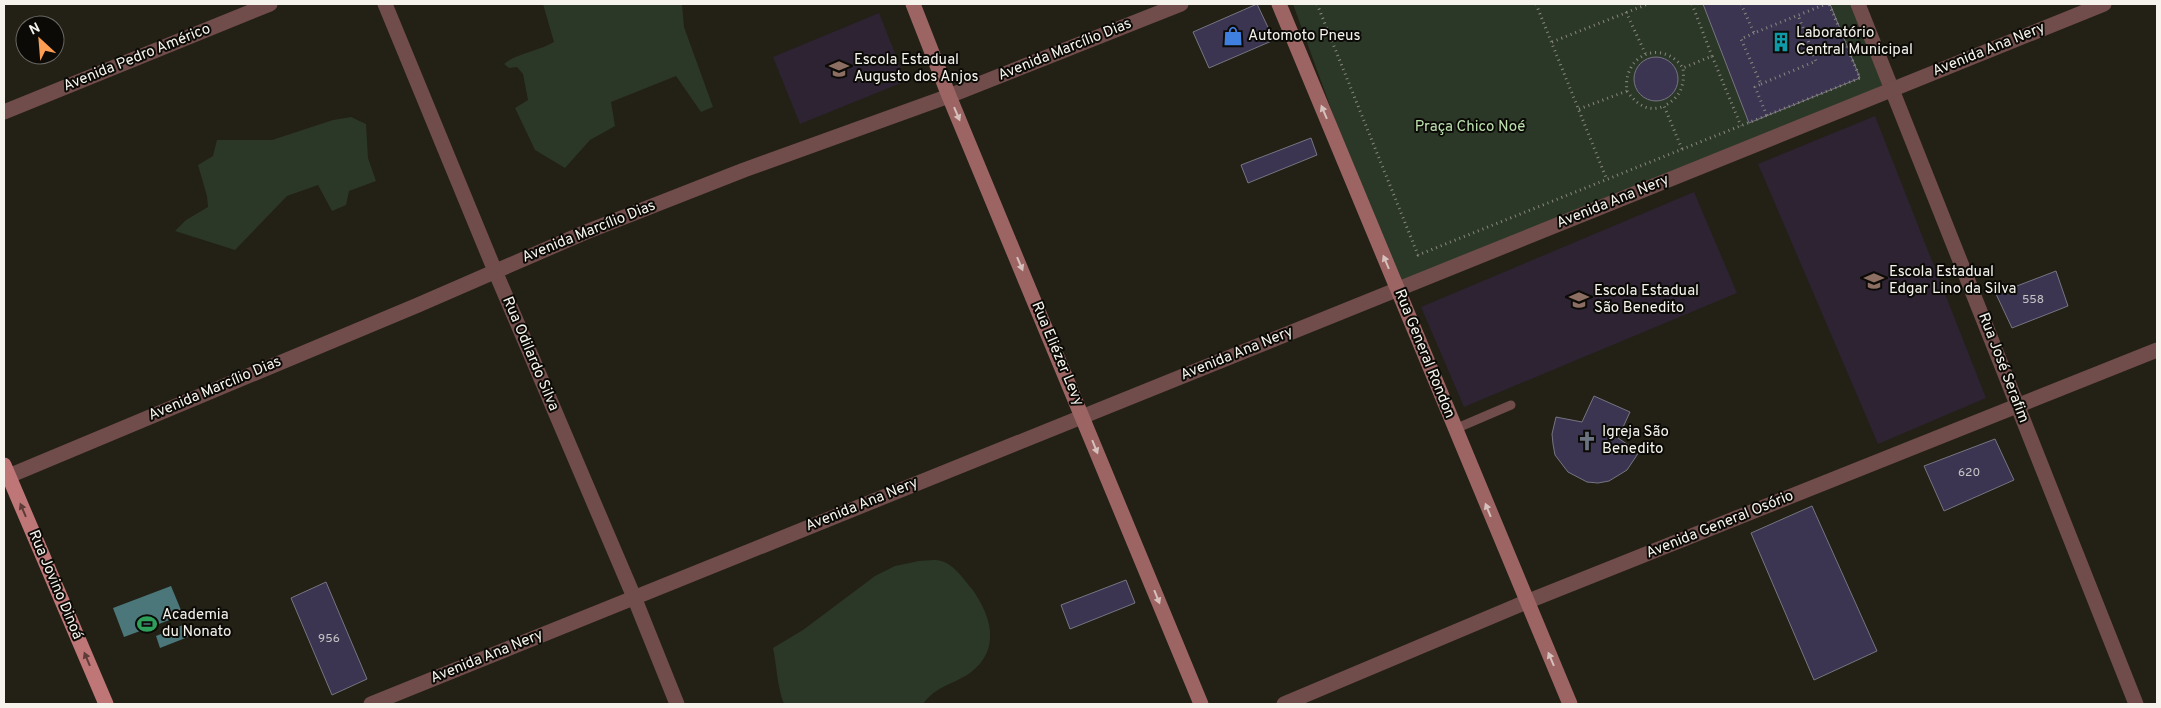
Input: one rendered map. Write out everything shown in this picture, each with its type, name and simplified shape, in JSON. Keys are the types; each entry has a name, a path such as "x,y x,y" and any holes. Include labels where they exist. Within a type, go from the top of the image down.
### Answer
{"main road":[{"name":"Rua Eliézer Levy","path":"913,4 949,96 1201,704"},
{"name":"Rua General Rondon","path":"1279,4 1570,704"},
{"name":"Rua Jovino Dinoá","path":"5,473 106,704"}],"street":[{"name":"Avenida Pedro Américo","path":"4,112 270,4"},
{"name":"Rua Odilardo Silva","path":"385,4 494,271 634,598 677,704"},
{"name":"Avenida Marcílio Dias","path":"5,473 586,232 744,170 949,96 1181,4"},
{"name":"Rua José Serafim","path":"1858,4 1894,89 2136,704"},
{"name":"Avenida Ana Nery","path":"371,704 2104,4"},
{"name":"Avenida General Osório","path":"1284,704 1526,602 2157,350"}],"lane":[{"path":"1455,429 1511,404"}],"path":[{"path":"1317,4 1418,255 1860,78 1828,4 1741,39 1760,84"},
{"path":"1536,4 1606,180"},
{"path":"1552,42 1648,4"},
{"path":"1692,4 1741,126"},
{"path":"1742,4 1754,33"},
{"path":"1626,12 1646,55"},
{"path":"1767,116 1755,87 1816,62 1798,15"},
{"path":"1666,54 1683,68 1683,87 1679,95 1673,102 1657,109 1639,105 1628,91 1626,76 1630,67 1637,59 1646,55 1666,54"},
{"path":"1683,68 1712,56"},
{"path":"1579,109 1628,91"},
{"path":"1664,106 1682,149"}],"shaded area":[{"name":"Escola Estadual Augusto dos Anjos","path":"879,13 906,81 800,124 773,57"},
{"name":"Escola Estadual Edgar Lino da Silva","path":"1875,116 1986,398 1878,444 1758,164"},
{"name":"Escola Estadual São Benedito","path":"1694,192 1737,293 1464,407 1421,307"}],"green space":[{"path":"543,4 682,4 684,27 713,107 701,112 676,76 611,102 615,126 590,140 565,168 535,150 515,108 528,100 523,74 517,67 509,68 504,64 515,57 554,42"},
{"name":"Praça Chico Noé","path":"1293,4 1860,4 1894,89 1397,290"},
{"path":"351,117 366,124 368,158 376,181 349,191 346,205 332,211 318,185 287,196 235,250 175,231 186,220 208,207 207,196 198,165 213,156 217,140 272,140 333,120"},
{"path":"939,560 950,565 972,589 979,600 988,622 990,633 990,644 980,664 970,673 933,693 923,704 784,704 778,683 773,648 803,630 875,576 895,566 919,561"}],"water":[{"path":"171,586 183,615 124,637 113,608"},
{"path":"183,625 188,637 160,648 156,636"}],"building":[{"name":"Automoto Pneus","path":"1257,4 1274,40 1209,68 1193,32"},
{"name":"Laboratório Central Municipal","path":"1703,4 1830,4 1860,78 1749,123"},
{"path":"1652,57 1660,57 1672,63 1678,79 1672,95 1660,101 1652,101 1640,95 1634,83 1634,75 1640,63"},
{"path":"1311,138 1317,155 1248,183 1241,165"},
{"path":"2056,271 2068,306 2012,328 1996,294"},
{"name":"Igreja São Benedito","path":"1594,396 1630,412 1618,438 1639,452 1627,470 1609,481 1598,483 1587,482 1568,472 1555,455 1552,434 1556,417 1582,422"},
{"path":"1995,439 2014,480 1944,511 1924,466"},
{"path":"1812,506 1877,651 1814,680 1751,533"},
{"path":"1126,580 1135,603 1070,629 1061,605"},
{"path":"326,582 367,679 332,695 291,598"}],"place":[{"name":"Automoto Pneus","path":"1233,36"},
{"name":"Laboratório Central Municipal","path":"1781,42"},
{"name":"Escola Estadual Augusto dos Anjos","path":"839,69"},
{"name":"Escola Estadual Edgar Lino da Silva","path":"1874,281"},
{"name":"Escola Estadual São Benedito","path":"1579,300"},
{"name":"Igreja São Benedito","path":"1587,441"},
{"name":"Academia du Nonato","path":"147,624"}]}
